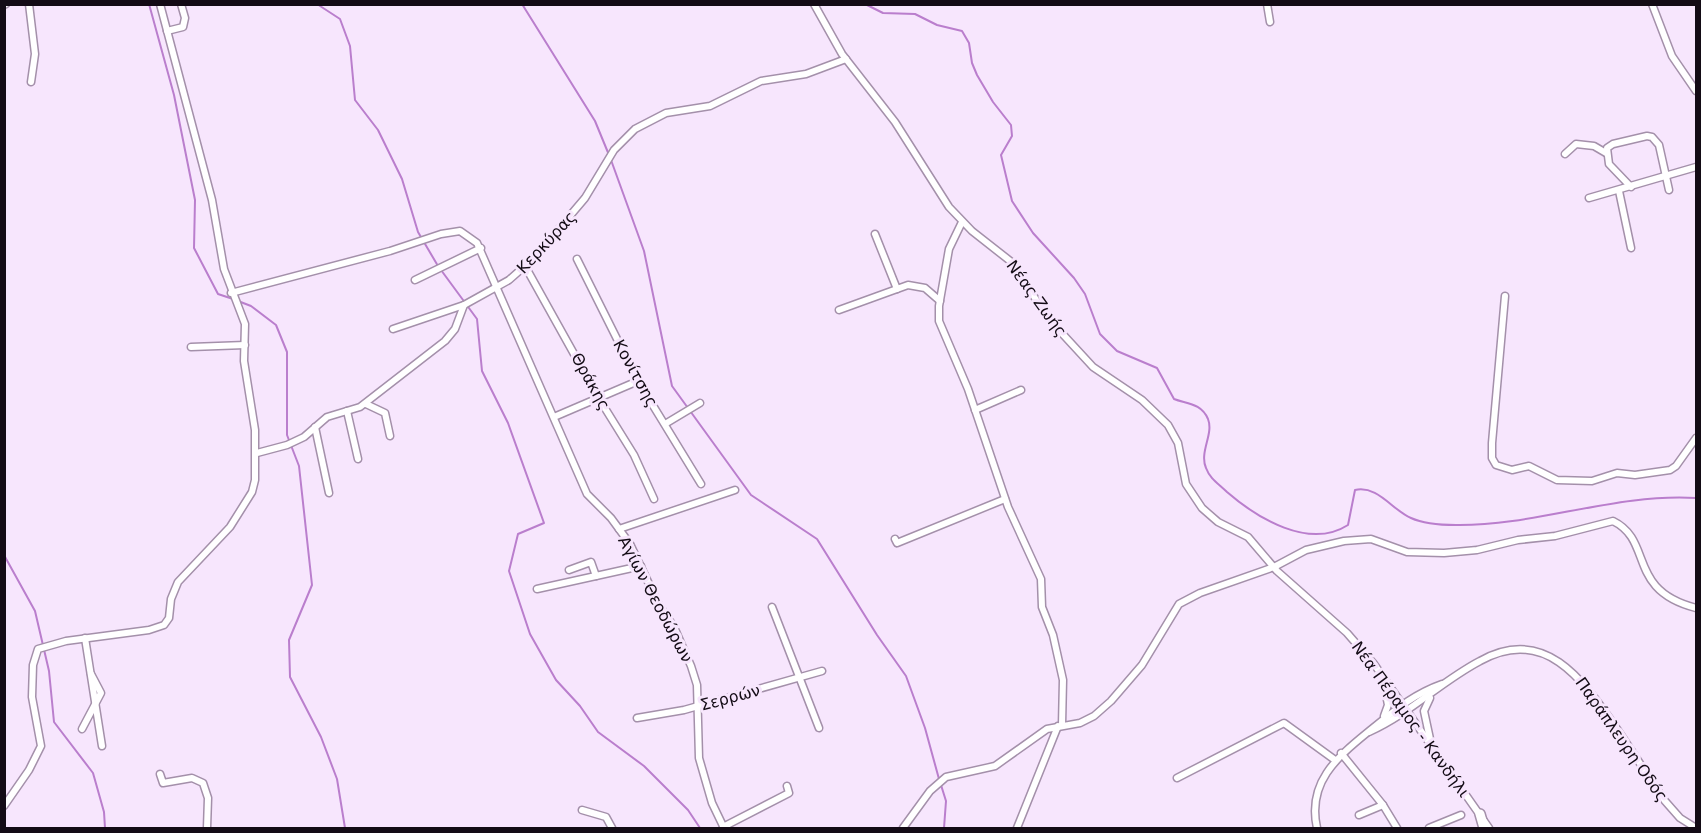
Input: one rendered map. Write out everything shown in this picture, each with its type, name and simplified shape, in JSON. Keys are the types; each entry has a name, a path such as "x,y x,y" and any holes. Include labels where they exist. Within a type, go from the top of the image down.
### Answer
{"highway":[{"path":"1480,814 1484,828"}],"street":[{"path":"29,4 34,44 32,82"},
{"path":"4,806 29,770 41,746 32,697 36,655 43,646 149,630 167,622 171,599 178,582 221,539 252,492 257,453 244,361 246,324 231,293 224,269 212,200 160,4"},
{"path":"167,31 183,27 185,18 181,4"},
{"name":"Νέας Ζωής","path":"814,4 846,59 895,122 936,190 962,222 1014,264 1046,316 1093,367 1142,400 1163,420 1176,437 1186,484 1202,508 1218,522 1248,537 1274,567"},
{"path":"1267,4 1270,22"},
{"path":"1652,4 1672,56 1696,91"},
{"name":"Κερκύρας","path":"393,330 464,305 510,280 559,231 585,198 614,150 635,129 666,113 710,106 761,81 806,74 846,59"},
{"path":"1606,153 1613,144 1652,137 1659,145 1669,190"},
{"path":"1565,154 1576,144 1594,146 1606,153 1609,164 1631,187"},
{"path":"1589,198 1619,191 1665,174 1696,167"},
{"path":"1619,191 1631,248"},
{"path":"962,222 950,249 940,301 939,313 942,330 975,410 1005,499 1041,579 1042,607 1055,643 1063,680 1060,726 1017,828"},
{"path":"231,293 452,231 460,231 468,235 481,248 415,280"},
{"path":"875,234 897,289"},
{"name":"Αγίων Θεοδώρων","path":"481,248 587,494 619,529 641,566 659,605 674,627 691,666 697,685 699,758 712,803 724,828"},
{"name":"Κονίτσης","path":"577,259 638,381 702,484"},
{"name":"Θράκης","path":"525,266 598,397 642,468 654,499"},
{"path":"839,310 897,289 916,285 940,301"},
{"path":"1505,296 1492,443 1492,458 1496,465 1512,470 1529,466 1557,480 1592,482 1617,473 1635,475 1671,470 1696,438"},
{"path":"257,453 287,445 304,437 327,417 366,404 449,338 464,305"},
{"path":"191,347 245,345"},
{"path":"554,417 638,381"},
{"path":"975,410 1021,390"},
{"path":"665,424 700,403"},
{"path":"366,404 385,413 390,436"},
{"path":"347,411 358,459"},
{"path":"315,427 329,493"},
{"path":"619,529 735,490"},
{"path":"895,539 897,543 1005,499"},
{"path":"903,828 939,780 953,774 994,766 1039,733 1087,720 1111,701 1142,664 1179,604 1221,584 1274,567 1306,550 1344,541 1371,540 1418,554 1455,552 1476,550 1537,537 1555,536 1613,521 1631,539 1644,572 1655,587 1679,603 1696,608"},
{"path":"569,570 591,562 596,576"},
{"path":"537,589 641,566"},
{"name":"Νέα Πέραμος - Κανδήλι","path":"1274,567 1337,622 1383,676 1490,828"},
{"path":"772,607 819,728"},
{"path":"85,638 102,746"},
{"name":"Παράπλευρη Οδός","path":"1369,732 1408,711 1479,661 1500,652 1535,652 1561,662 1585,684 1672,810 1696,828"},
{"name":"Σερρών","path":"637,718 697,706 822,671"},
{"path":"1383,676 1388,705 1384,717"},
{"name":"Παράπλευρη Οδός","path":"1317,828 1315,808 1317,790 1324,773 1341,753 1402,703 1418,693 1445,683"},
{"path":"1430,743 1424,711 1433,694"},
{"path":"82,729 96,707"},
{"path":"1176,778 1284,723 1335,760"},
{"path":"1341,753 1383,805 1396,828"},
{"path":"160,774 163,783 192,778 202,783 208,798 207,828"},
{"path":"724,828 789,793 787,786"},
{"path":"1359,815 1383,805"},
{"path":"582,810 606,817 612,828"},
{"path":"749,815 752,825"},
{"path":"1429,828 1461,815"}],"waterway":[{"path":"149,4 174,95 195,200 194,248 218,294 233,299"},
{"path":"317,4 340,19 350,46 355,100 378,130 402,179 418,232 438,266"},
{"path":"522,4 595,121 609,155"},
{"path":"865,4 883,13 915,14 937,25 962,31 969,43 972,63 977,75 993,102 1011,125 1012,136 1001,155 1012,201 1033,233 1074,278 1085,294 1100,334 1117,351 1157,368 1174,399 1202,410 1209,425 1204,456 1208,472 1227,492 1253,512 1284,528 1317,534 1333,532 1348,525 1355,490 1363,489 1378,495 1416,520 1450,525 1516,520 1636,500 1696,498"},
{"path":"611,160 644,251 672,386 751,495 817,539 877,635 906,676 925,728 939,779"},
{"path":"441,270 477,319 482,371 508,423 544,523 518,534 509,571 530,634 556,680 580,706 598,732 644,766 688,810 700,828"},
{"path":"238,301 251,306 276,325 287,352 287,435 299,466 312,585 289,640 290,677 321,737 337,779 345,828"},
{"path":"4,555 35,611 49,671 54,722 93,773 104,812 105,828"},
{"path":"941,785 946,801 944,828"}]}
